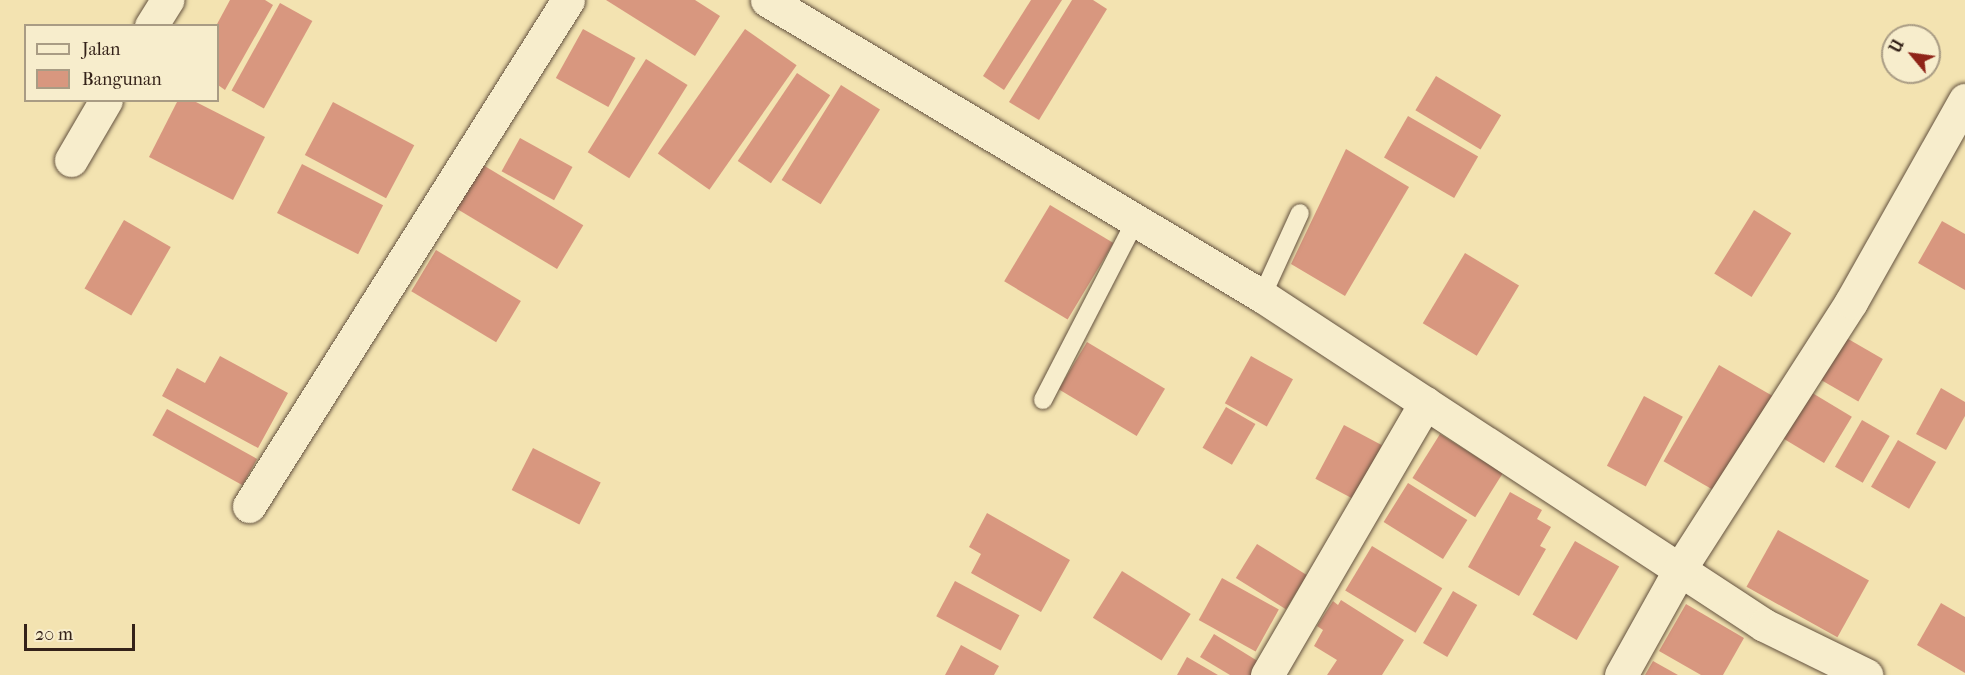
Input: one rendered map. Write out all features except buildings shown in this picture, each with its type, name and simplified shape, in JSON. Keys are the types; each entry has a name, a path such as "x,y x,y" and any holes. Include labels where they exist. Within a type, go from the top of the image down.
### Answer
{"street":[{"path":"152,24 167,0"},
{"path":"249,506 568,0"},
{"path":"785,4 1262,296 1425,404 1681,567 1764,625 1866,675"},
{"path":"1621,675 1681,567 1851,302 1965,100"},
{"path":"71,160 105,102"},
{"path":"1267,675 1425,404"}],"lane":[{"path":"1262,296 1300,213"},
{"path":"1043,400 1136,220"}]}
